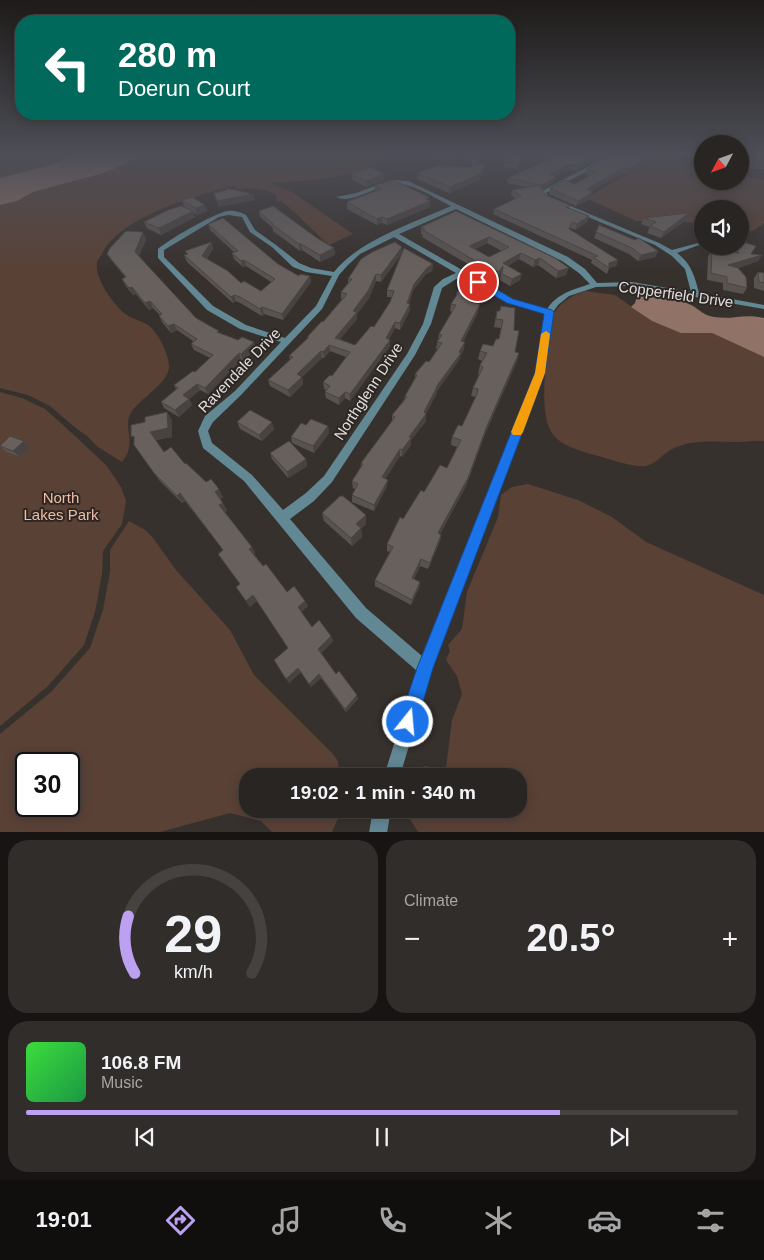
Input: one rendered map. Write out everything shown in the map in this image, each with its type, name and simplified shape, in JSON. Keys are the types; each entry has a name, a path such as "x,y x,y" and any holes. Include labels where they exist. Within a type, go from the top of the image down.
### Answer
{"street":[{"path":"339,197 363,193"},
{"path":"429,193 565,259 582,271 595,285"},
{"path":"544,193 547,198 672,252 683,261 690,271 696,295"},
{"name":"Ravendale Drive","path":"425,668 361,613 283,517 248,478 207,445 203,432 209,419 238,394 318,307 345,263 358,253 394,234 457,206"},
{"path":"288,341 244,328 210,308 160,256 160,249 217,216 236,213 244,216 252,231 274,246 296,265 309,270 336,275"},
{"path":"394,234 510,301 549,312 540,373 425,668 394,768"},
{"path":"672,252 694,245"},
{"name":"Northglenn Drive","path":"283,517 310,497 328,479 411,355 427,324 438,287 461,273"},
{"name":"Copperfield Drive","path":"549,312 555,302 566,294 595,285 632,284 764,307"},
{"path":"378,832 380,818"}],"green space":[{"path":"32,193 208,193 160,210 125,229 111,241 97,262 99,277 110,297 124,313 152,328 165,349 169,365 165,377 136,406 129,416 129,447 128,453 122,462 98,447 50,406 28,395 0,388 0,205 17,201"},
{"path":"271,193 293,193 353,234 329,245 288,206 281,201 277,202 276,195"},
{"path":"595,193 764,193 764,223 753,231 749,231 749,200 694,200 694,224 680,221 636,221 586,198"},
{"path":"585,291 615,295 652,321 699,332 712,333 764,357 764,441 690,443 670,450 650,465 635,466 581,451 570,447 556,438 549,428 545,414 544,397 554,313 568,299"},
{"name":"North Lakes Park","path":"0,392 22,398 45,409 106,465 121,487 126,501 122,524 103,551 102,574 95,612 84,645 48,686 0,726"},
{"path":"528,484 578,500 612,517 646,542 764,595 764,832 418,832 410,818 527,818 527,768 446,768 452,720 462,694 457,676 446,660 450,651 448,645 462,629 467,592 498,517 501,495 512,487"},
{"path":"129,521 145,530 176,570 230,630 254,675 332,753 338,761 338,768 239,768 239,815 230,813 160,832 0,832 0,734 51,692 90,648 103,610 110,572 110,550"},
{"path":"249,818 338,818 332,832 272,832 261,821"}],"shaded area":[{"path":"0,193 32,193 17,201 0,205"},
{"path":"637,296 672,298 685,302 714,317 750,316 764,318 764,357 712,333 681,333 652,321 631,307 635,303"}],"building":[{"path":"214,193 248,193 253,194 217,201"},
{"path":"371,193 420,193 429,197 426,199 430,201 387,219 382,217 377,219 347,202"},
{"path":"516,193 544,193 570,205 566,207 589,216 577,224 572,222 569,229 618,260 609,263 609,268 593,257 598,256 494,209 521,196"},
{"path":"560,193 592,193 578,201"},
{"path":"192,197 205,205 195,208 182,200"},
{"path":"181,206 193,211 159,228 144,222 168,210"},
{"path":"273,206 334,248 320,255 299,244 272,224 259,211"},
{"path":"456,211 555,258 569,268 558,271 540,258 535,260 521,253 503,263 522,274 512,279 502,274 503,266 499,272 477,262 421,227","holes":["489,237 509,247 489,257 469,246"]},
{"path":"689,213 664,232 650,226 656,222 644,218"},
{"path":"223,218 278,264 299,276 300,274 310,276 282,314 262,307 260,309 234,295 231,297 184,255 188,254 185,251 211,242 202,256 228,271 241,283 244,281 261,291 275,279 244,260 241,261 232,253 238,251 208,224"},
{"path":"599,225 635,240 639,238 658,251 641,255 632,248 596,232"},
{"path":"126,231 143,232 135,252 196,318 219,331 217,332 238,340 242,337 254,342 241,354 239,353 205,388 197,384 183,395 189,399 175,410 161,402 178,388 174,385 193,371 195,372 213,355 191,344 197,339 174,324 168,326 159,316 162,314 150,301 145,303 132,287 129,288 122,279 126,277 107,254 110,248"},
{"path":"395,242 402,247 381,275 376,274 368,291 353,311 357,312 335,338 355,345 371,326 374,327 390,302 394,291 387,290 404,248 433,264 427,268 414,284 407,303 410,304 400,323 395,322 386,338 390,340 350,394 345,392 339,398 325,392 330,386 323,382 330,375 332,376 350,352 329,345 297,374 302,377 288,390 268,380 293,357 289,356 309,337 307,337 347,294 341,292 352,279 348,279 361,259"},
{"path":"749,244 756,246 751,254 762,255 728,265 738,268 746,277 747,288 727,283 727,277 711,273 712,255 749,255"},
{"path":"758,272 764,273 764,283 759,282"},
{"path":"465,285 481,291 471,302 480,304 461,341 465,342 459,352 461,353 436,387 424,412 426,414 409,437 411,438 402,450 400,449 382,477 388,480 374,505 352,495 358,484 352,481 363,464 361,463 395,417 392,415 407,397 405,396 417,375 415,374 426,361 429,362 442,343 437,342 442,335 439,334 456,305 451,304 458,293 456,293"},
{"path":"501,306 515,308 514,330 519,331 515,352 519,353 487,426 468,478 438,533 441,535 430,563 421,559 412,578 420,582 412,600 375,580 393,547 387,544 400,517 403,519 421,490 424,492 440,465 447,468 461,440 452,437 458,425 462,426 477,394 478,389 473,388 483,367 480,365 487,353 480,351 483,344 493,346 496,339 499,339 503,320 496,319 497,311 500,311"},
{"path":"250,410 272,422 259,435 237,422"},
{"path":"167,412 168,428 150,432 164,452 171,447 185,464 206,482 211,479 219,489 215,492 223,503 219,505 252,547 249,549 263,566 266,564 287,592 294,586 305,601 298,607 312,627 319,620 331,636 318,649 336,674 339,671 357,695 345,709 319,674 309,684 298,668 286,679 274,660 288,648 253,595 246,601 236,587 240,584 218,554 223,550 180,493 177,496 154,473 134,445 134,436 131,437 131,425 145,422 145,417"},
{"path":"311,419 328,426 313,446 291,437 301,423 306,425"},
{"path":"10,436 24,441 13,451 0,446"},
{"path":"289,441 306,459 287,472 270,453"},
{"path":"340,496 343,496 366,515 356,524 361,528 351,538 322,513"}],"slow traffic":[{"path":"517,432 540,373 546,334"}],"route":[{"path":"408,722 425,668 540,373 549,312 510,301 478,282"}]}
